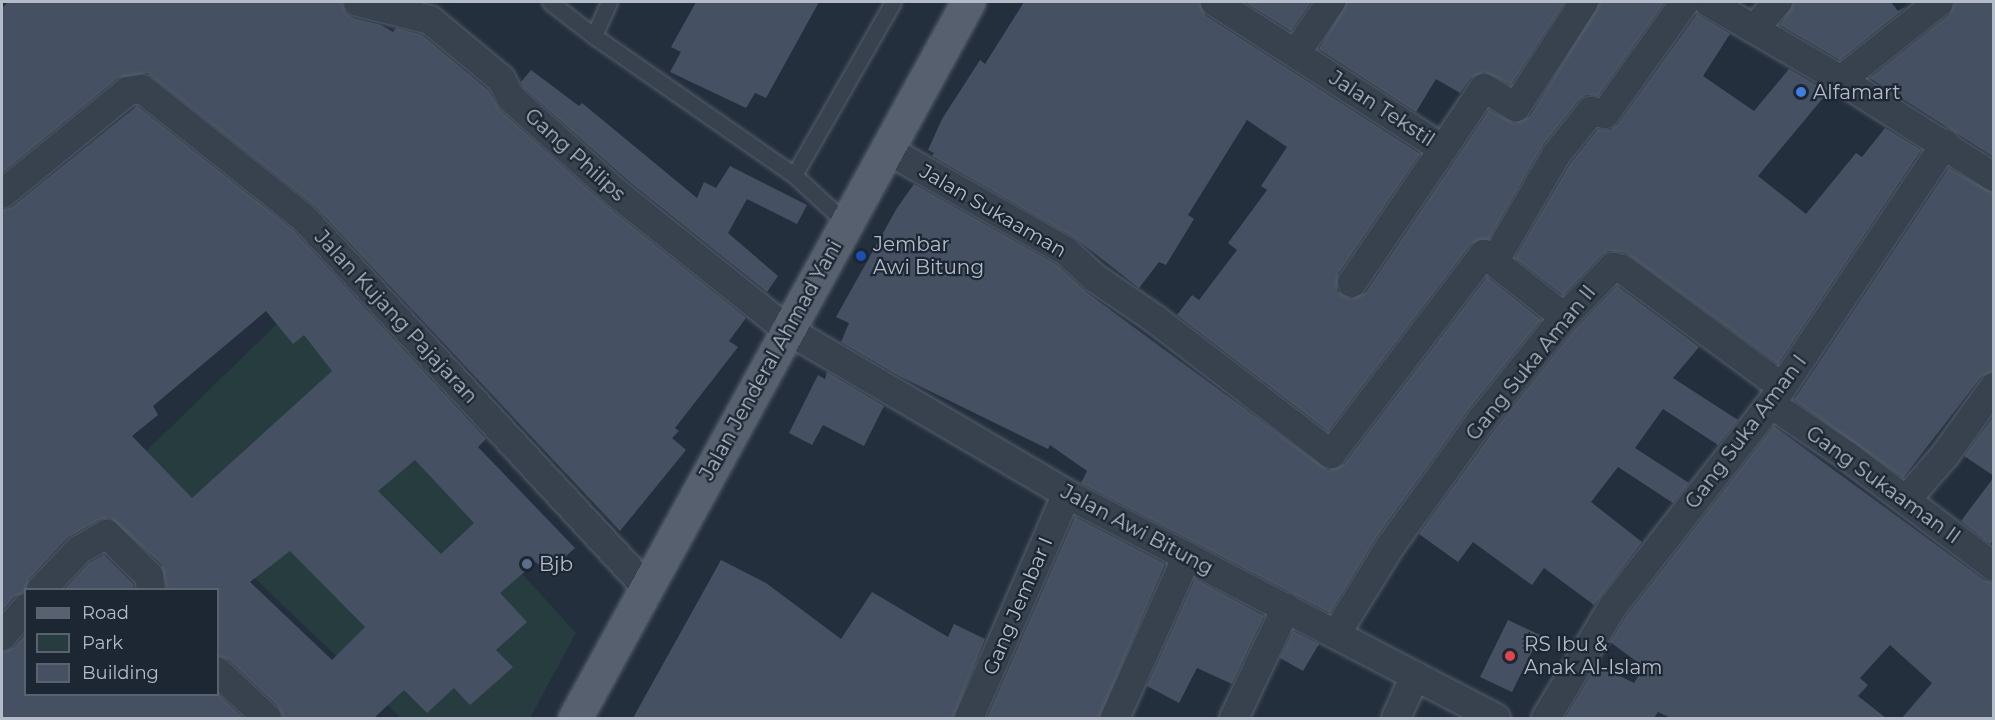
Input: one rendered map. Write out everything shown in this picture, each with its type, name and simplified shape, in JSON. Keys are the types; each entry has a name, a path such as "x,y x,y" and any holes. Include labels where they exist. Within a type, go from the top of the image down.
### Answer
{"main road":[{"name":"Jalan Jenderal Ahmad Yani","path":"575,718 786,329 968,2"}],"street":[{"name":"Gang Philips","path":"358,2 430,21 501,79 510,98 620,196 786,329"},
{"name":"Jalan Tekstil","path":"1215,2 1443,149 1352,283"},
{"path":"1296,53 1331,2"},
{"path":"1443,149 1484,88 1516,108 1584,2"},
{"path":"1564,317 1494,262 1556,155 1591,111 1605,114 1685,2"},
{"path":"1708,2 1841,80 1994,177"},
{"path":"1755,28 1778,2"},
{"path":"1841,80 1940,2"},
{"name":"Jalan Kujang Pajajaran","path":"2,194 133,88 142,89 303,217 646,587"},
{"name":"Gang Suka Aman I","path":"1546,718 1613,606 1776,396 1945,144"},
{"name":"Jalan Sukaaman","path":"886,148 1067,252 1095,278 1155,319 1331,454 1484,254 1494,262"},
{"name":"Gang Suka Aman II","path":"1336,634 1391,545 1482,419 1564,317 1613,267 1622,269 1776,396"},
{"name":"Jalan Awi Bitung","path":"786,329 1067,494 1496,718"},
{"path":"1906,500 1945,455 1994,387"},
{"name":"Gang Sukaaman II","path":"1776,396 1994,567"},
{"name":"Gang Jembar I","path":"969,718 1067,494"},
{"path":"43,588 79,550 108,534 149,576 151,588"},
{"path":"1115,718 1187,556"},
{"path":"1234,718 1286,608"},
{"path":"2,636 24,610"},
{"path":"219,673 267,718"},
{"path":"1396,718 1415,676"}],"lane":[{"path":"550,2 594,36 794,175 846,223"},
{"path":"594,36 609,2"},
{"path":"794,175 892,2"}],"green space":[{"path":"286,315 576,633 530,718 401,718 134,463"}],"building":[{"path":"8,2 342,2 346,13 353,18 381,25 393,32 396,28 422,35 488,90 500,110 609,208 746,318 729,341 738,347 675,428 679,431 672,438 686,450 620,531 315,206 147,73 118,78 2,173 2,8"},
{"path":"696,2 819,2 766,98 755,93 746,108 670,72 681,52 671,47"},
{"path":"1024,2 1199,2 1206,16 1420,154 1338,274 1337,291 1351,299 1366,292 1489,110 1515,123 1530,116 1600,2 1665,2 1598,96 1586,95 1579,100 1543,145 1489,239 1471,244 1328,431 1177,315 1192,295 1199,300 1237,250 1228,243 1267,190 1261,186 1287,147 1247,120 1188,215 1194,219 1166,265 1159,262 1139,288 1075,238 932,156 934,153 928,150 942,119 980,60 985,64"},
{"path":"1245,2 1311,2 1291,31"},
{"path":"1347,2 1565,2 1511,85 1484,72 1471,78 1460,93 1436,79 1416,112 1319,49"},
{"path":"1794,2 1891,2 1898,11 1906,7 1840,60 1780,25"},
{"path":"1955,2 1994,2 1994,157 1870,78 1949,15"},
{"path":"1697,14 1730,34 1703,76 1754,111 1789,69 1828,92 1758,176 1806,214 1856,153 1862,157 1885,128 1921,150 1778,364 1626,253 1609,251 1602,255 1563,295 1515,258 1570,164 1598,129 1610,130 1618,124"},
{"path":"531,70 579,106 582,103 697,198 704,182 716,188 730,166 807,205 797,224 747,199 728,233 778,276 767,292 631,183 524,88 521,82"},
{"path":"137,106 292,229 486,439 478,447 575,548 547,573 536,562 500,593 527,622 496,650 513,667 470,705 454,688 427,713 404,690 374,718 283,718 278,706 229,660 219,656 219,588 167,588 161,564 110,518 99,520 67,538 29,579 24,592 14,597 2,611 2,210 12,207","holes":["266,311 293,344 304,335 332,371 192,498 132,436 158,415 153,406","415,460 474,523 441,554 378,491","290,551 365,627 332,660 250,582"]},
{"path":"1949,168 1994,193 1994,371 1981,377 1903,478 1794,400"},
{"path":"914,184 1057,265 1086,292 1328,470 1344,464 1487,277 1541,320 1469,409 1378,535 1330,613 1081,483 1087,471 1050,445 1048,449 899,376 841,342 849,323 836,317 897,208"},
{"path":"1617,286 1699,347 1673,378 1738,420 1718,445 1663,409 1635,448 1689,483 1673,503 1618,467 1591,502 1642,542 1594,605 1544,568 1532,585 1473,542 1458,562 1419,534 1495,429 1576,328"},
{"path":"827,372 884,406 864,446 823,425 812,445 789,433 818,375 825,379"},
{"path":"1994,416 1994,476 1964,456"},
{"path":"1774,426 1984,580 1994,583 1994,718 1902,718 1932,683 1890,645 1860,678 1868,685 1858,696 1886,718 1671,718 1658,712 1654,718 1565,718 1597,665 1634,683 1644,667 1610,642 1627,615"},
{"path":"1994,477 1994,540 1990,544 1961,521"},
{"path":"1075,517 1165,564 1099,718 987,718"},
{"path":"104,555 133,584 134,588 66,588 89,563"},
{"path":"721,560 766,583 841,639 872,592 948,637 954,624 985,639 953,718 633,718"},
{"path":"1195,579 1264,616 1232,684 1197,668 1179,703 1147,686"},
{"name":"RS Ibu & Anak Al-Islam","path":"1508,620 1540,635 1512,692 1480,677"},
{"path":"1293,631 1319,644 1303,671 1280,658"},
{"path":"24,636 24,696 219,695 243,718 2,718 2,652 14,647"}],"place":[{"name":"Alfamart","path":"1801,92"},
{"name":"Jembar Awi Bitung","path":"861,256"},
{"name":"Bjb","path":"527,564"},
{"name":"RS Ibu & Anak Al-Islam","path":"1510,656"}]}
